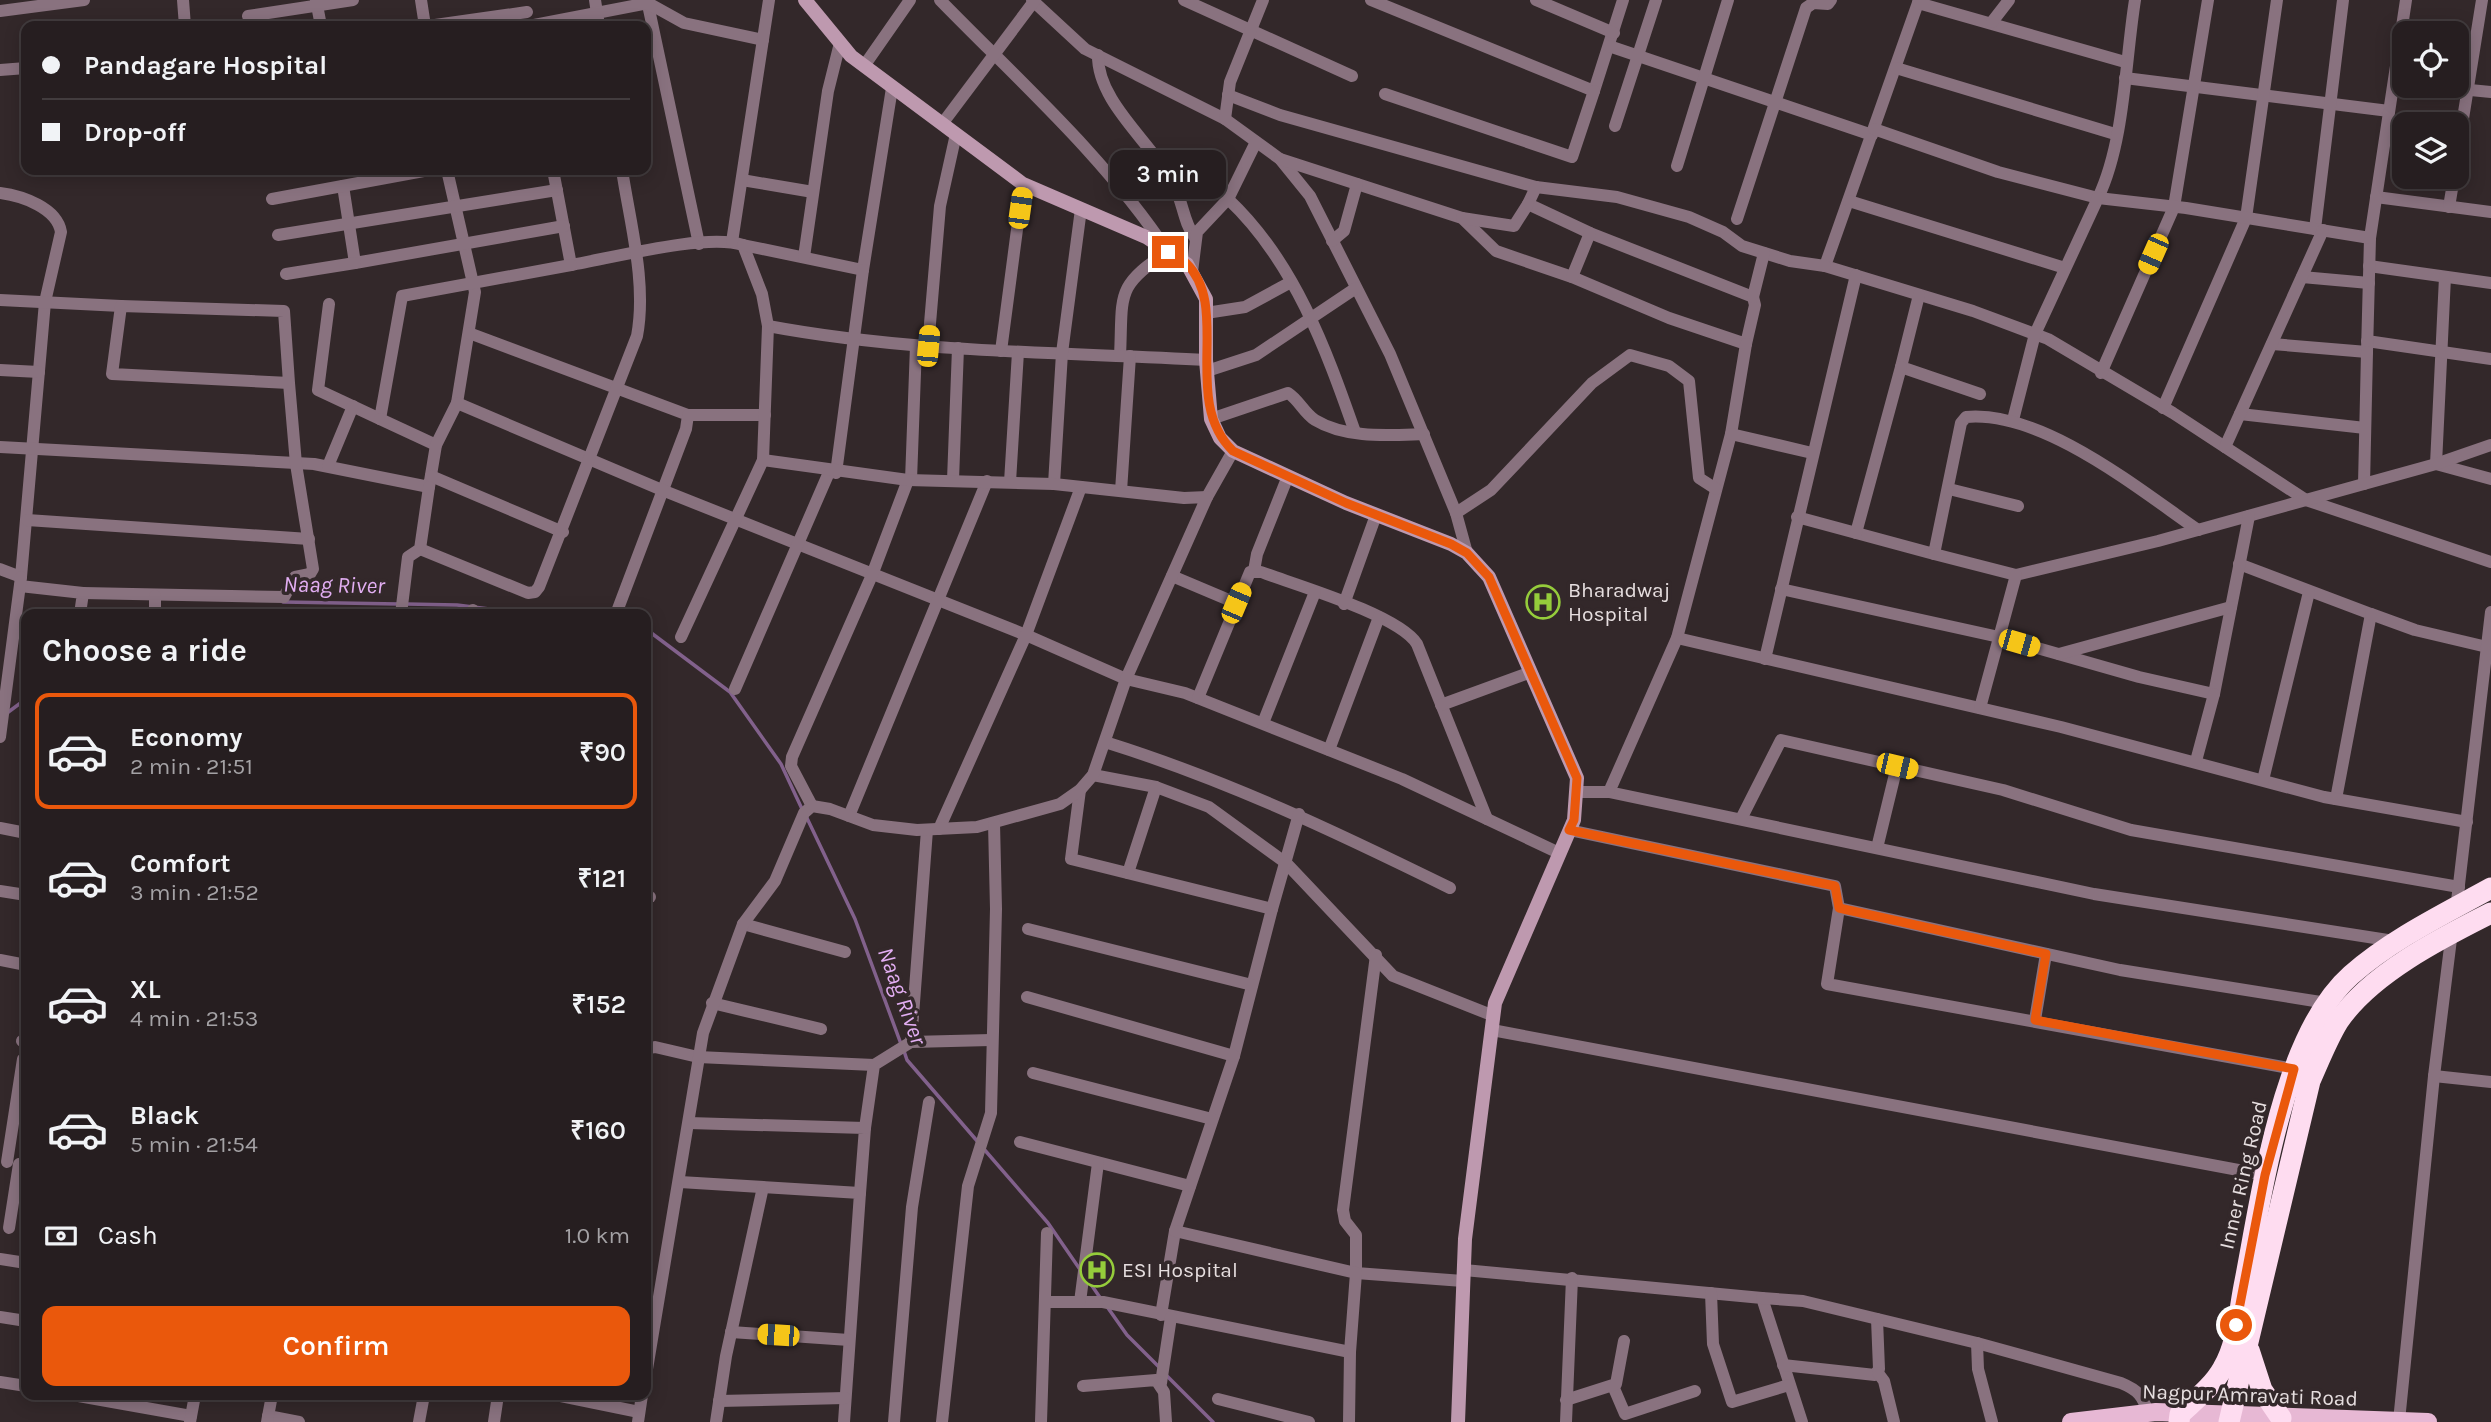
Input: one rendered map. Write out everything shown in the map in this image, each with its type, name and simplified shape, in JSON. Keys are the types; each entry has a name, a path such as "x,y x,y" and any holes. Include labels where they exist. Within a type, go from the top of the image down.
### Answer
{"highway":[{"name":"Inner Ring Road","path":"2179,1418 2214,1381 2231,1350 2265,1175 2294,1069 2327,1003 2351,975 2458,897 2491,888"},
{"name":"Inner Ring Road","path":"2230,1419 2310,1081 2327,1042 2339,1021 2368,988 2452,934 2491,913"},
{"path":"2248,1348 2262,1390 2281,1418"}],"main road":[{"name":"Nagpur Amravati Road","path":"2071,1422 2148,1413 2179,1418 2428,1422"}],"street":[{"path":"0,11 84,0"},
{"path":"183,0 185,21"},
{"path":"248,16 317,3 353,0"},
{"path":"422,0 426,21"},
{"path":"595,0 598,21 648,1"},
{"path":"681,637 763,460 768,326 762,293 738,243 742,180 769,0"},
{"path":"804,0 840,43 864,66 1023,184 1146,237 1187,264 1206,299 1206,366 1211,419 1220,438 1233,451 1376,515 1451,544 1467,553 1489,577 1577,778 1574,820 1495,1003 1464,1275 1458,1422"},
{"path":"864,66 910,0"},
{"path":"940,0 1094,154 1139,209 1168,252"},
{"path":"1184,0 1352,76"},
{"path":"1225,119 1230,82 1263,0"},
{"path":"1371,0 1594,91"},
{"path":"1536,0 1638,56 1998,172 2098,198 2174,207 2370,238"},
{"path":"1385,94 1572,157 1623,0"},
{"path":"1615,127 1656,0"},
{"path":"1677,166 1728,0"},
{"path":"1737,219 1807,8 1813,3 1828,4 1831,0"},
{"path":"1992,22 2009,0"},
{"path":"2013,420 2035,334 2106,182 2125,78 2135,0"},
{"path":"2101,373 2174,207 2208,0"},
{"path":"2163,408 2246,218 2277,0"},
{"path":"2225,447 2302,277 2319,230 2330,104 2343,0"},
{"path":"2404,21 2406,0"},
{"path":"2469,84 2482,0"},
{"path":"648,1 684,23 763,40"},
{"path":"648,1 650,21"},
{"path":"942,124 1034,1 1085,49 1225,119 1280,159 1310,197 1390,354 1456,513 1467,553"},
{"path":"1825,266 1919,1 2125,62"},
{"path":"317,3 320,21"},
{"path":"452,21 526,6"},
{"path":"651,30 699,244"},
{"path":"804,257 828,91 840,43"},
{"path":"1098,55 1104,87 1169,176 1195,239"},
{"path":"0,69 21,68"},
{"path":"1896,68 2115,134"},
{"path":"2125,78 2389,111"},
{"path":"736,689 833,471 892,88"},
{"path":"2469,90 2491,92"},
{"path":"1228,95 1280,115 1536,187 1617,197 1689,217 1723,232 1742,246 1856,275 2035,334 2163,408 2306,499 2491,562"},
{"path":"2364,484 2370,238 2389,111 2394,98"},
{"path":"651,1331 680,1182 698,1057 712,1003 744,924 775,881 808,809 790,761 872,575 910,480 922,346 940,206 956,134"},
{"path":"1192,272 1195,239 1201,228 1228,199 1256,142"},
{"path":"1280,159 1462,218 1514,226 1536,187"},
{"path":"272,199 399,175"},
{"path":"402,609 408,557 420,549 436,445 457,403 475,292 448,175"},
{"path":"554,175 571,265"},
{"path":"420,549 532,593 539,587 618,389 640,322 635,254 623,175"},
{"path":"742,180 813,192"},
{"path":"1001,351 1023,184"},
{"path":"1332,241 1344,231 1357,184"},
{"path":"343,186 355,263"},
{"path":"2449,207 2452,189"},
{"path":"278,235 557,190"},
{"path":"0,192 48,210 59,222 61,232 45,302 27,520 0,737"},
{"path":"2376,197 2491,212"},
{"path":"1228,199 1246,216 1291,282 1311,319 1355,432"},
{"path":"1849,201 2065,268"},
{"path":"1528,204 1590,233 1753,297"},
{"path":"1054,484 1062,353 1081,209"},
{"path":"1462,218 1496,251 1572,277 1669,318 1746,344"},
{"path":"286,274 564,226"},
{"path":"1572,277 1590,233"},
{"path":"380,419 402,296 472,281 699,244 738,243 863,271"},
{"path":"1121,491 1127,284 1144,267 1168,252"},
{"path":"1609,792 1677,638 1731,434 1755,305 1753,297 1763,253"},
{"path":"2369,266 2491,284"},
{"path":"1765,659 1856,275"},
{"path":"2302,277 2369,283"},
{"path":"2436,464 2445,277"},
{"path":"1206,313 1245,307 1291,282"},
{"path":"768,326 853,340 1018,352 1125,356 1206,366 1256,355 1356,288"},
{"path":"1856,533 1919,295"},
{"path":"0,300 284,311 296,464 312,571 295,578 284,597 83,593 20,582 0,569"},
{"path":"329,304 318,390 436,445"},
{"path":"121,306 112,374 289,383"},
{"path":"469,333 688,415 765,415"},
{"path":"2272,344 2367,346 2491,359"},
{"path":"953,480 958,348"},
{"path":"1010,482 1018,352"},
{"path":"1456,513 1491,489 1592,383 1630,355 1669,366 1689,382 1699,478 1716,489"},
{"path":"1901,367 1980,394"},
{"path":"0,370 39,372"},
{"path":"1211,419 1288,393 1315,420 1355,432 1424,434"},
{"path":"457,403 662,490 1026,635 1126,679 1198,698 1263,723 1487,819 1559,853"},
{"path":"328,467 353,406"},
{"path":"2240,414 2365,428"},
{"path":"617,609 686,429 688,415"},
{"path":"1934,554 1961,423 1966,417 2013,420 2038,428 2123,479 2198,530"},
{"path":"1731,434 1812,453"},
{"path":"1797,517 2016,575 2198,530 2436,464 2491,445"},
{"path":"0,447 296,464 430,481 563,532"},
{"path":"808,809 849,816 873,825 933,829 977,827 1060,804 1080,790 1093,775 1126,679 1207,497 1233,451"},
{"path":"763,460 910,480 1054,484 1207,497"},
{"path":"2436,464 2491,479"},
{"path":"1255,571 1257,554 1288,477"},
{"path":"849,816 987,481"},
{"path":"909,1044 933,829 1026,635 1081,487"},
{"path":"1949,489 2018,506"},
{"path":"1344,604 1376,515"},
{"path":"2196,761 2214,694 2249,516"},
{"path":"27,520 309,539"},
{"path":"2239,564 2415,630 2487,647"},
{"path":"1255,571 1379,617 1411,635 1487,819"},
{"path":"1198,698 1247,576 1255,571"},
{"path":"1980,708 2016,575"},
{"path":"1172,576 1236,603"},
{"path":"1781,589 1999,637 2214,694"},
{"path":"1263,723 1315,592"},
{"path":"2263,780 2309,592"},
{"path":"81,609 83,593"},
{"path":"155,596 155,609"},
{"path":"2058,654 2231,607"},
{"path":"2399,1421 2434,1076 2491,612"},
{"path":"2336,799 2371,614"},
{"path":"1329,750 1379,617"},
{"path":"1677,638 1980,708 2196,761 2336,799 2467,822"},
{"path":"1441,705 1531,673"},
{"path":"1741,818 1781,740 2003,790 2131,830 2458,897"},
{"path":"1105,742 1173,763 1299,814 1450,888"},
{"path":"1877,848 1897,766"},
{"path":"1093,775 1156,787 1209,807 1286,863 1393,976 1493,1023 2265,1175"},
{"path":"1128,873 1156,787"},
{"path":"1080,790 1071,859 1272,909"},
{"path":"1576,792 1609,792 2094,894 2397,942"},
{"path":"1166,1422 1162,1380 1167,1360 1166,1316 1175,1231 1234,1056 1299,814"},
{"path":"942,1422 968,1186 990,1113 996,909 994,822"},
{"path":"0,828 21,832"},
{"path":"1569,830 1835,886 1839,908 1826,984 2294,1069"},
{"path":"0,891 21,894"},
{"path":"1839,908 2120,970 2327,1003"},
{"path":"744,924 845,952"},
{"path":"1028,929 1252,985"},
{"path":"2035,1020 2046,954"},
{"path":"1349,1422 1356,1236 1345,1221 1343,1210 1376,955"},
{"path":"0,960 21,964"},
{"path":"1027,997 1234,1056"},
{"path":"712,1003 821,1029"},
{"path":"651,1048 698,1057 877,1062 909,1044 991,1040"},
{"path":"844,1422 864,1128 877,1062"},
{"path":"1033,1073 1212,1119"},
{"path":"2434,1076 2491,1082"},
{"path":"9,1228 21,1080"},
{"path":"894,1422 912,1207 929,1102"},
{"path":"689,1123 864,1128"},
{"path":"1020,1142 1190,1186"},
{"path":"1080,1302 1098,1163"},
{"path":"680,1182 860,1193"},
{"path":"716,1422 731,1332 763,1187"},
{"path":"1175,1231 1356,1273 1573,1278 1803,1301 1977,1343 2121,1383 2134,1388 2143,1397 2148,1413"},
{"path":"1041,1422 1047,1233"},
{"path":"0,1259 21,1262"},
{"path":"1566,1422 1573,1278"},
{"path":"1711,1293 1713,1344 1732,1402 1789,1385"},
{"path":"1762,1298 1802,1422"},
{"path":"1045,1302 1103,1302 1350,1352"},
{"path":"0,1317 21,1320"},
{"path":"1877,1319 1878,1373 1884,1381 1894,1422"},
{"path":"731,1332 849,1340"},
{"path":"1566,1400 1613,1386 1618,1380 1624,1341"},
{"path":"1977,1343 1978,1369 1992,1422"},
{"path":"1783,1365 1870,1376 1878,1373"},
{"path":"1083,1385 1162,1380"},
{"path":"0,1382 21,1385"},
{"path":"1613,1386 1625,1414 1695,1391"},
{"path":"719,1401 845,1398"},
{"path":"1218,1399 1309,1422"},
{"path":"98,1400 191,1419 194,1400"},
{"path":"271,1400 268,1419 299,1422"},
{"path":"419,1422 423,1400"},
{"path":"494,1422 497,1400"},
{"path":"575,1400 639,1417"}],"waterway":[{"name":"Naag River","path":"283,602 398,604"},
{"name":"Naag River","path":"406,604 489,609"},
{"name":"Naag River","path":"651,633 730,692 781,764 802,809"},
{"name":"Naag River","path":"7,713 21,703"},
{"name":"Naag River","path":"806,816 855,919 901,1044"},
{"name":"Naag River","path":"904,1051 907,1060 978,1142"},
{"name":"Naag River","path":"983,1148 1048,1223 1079,1268"},
{"name":"Naag River","path":"1088,1280 1101,1299"},
{"name":"Naag River","path":"1108,1308 1127,1335 1160,1368"},
{"name":"Naag River","path":"1165,1374 1213,1422"}],"place":[{"name":"Bharadwaj Hospital","path":"1543,602"},
{"name":"ESI Hospital","path":"1097,1270"}],"route":[{"path":"1168,252 1187,264 1206,299 1206,360 1211,419 1220,438 1233,451 1346,503 1451,544 1467,553 1489,577 1577,778 1574,820 1569,830 1835,886 1839,908 2046,954 2035,1020 2294,1069 2265,1175 2236,1325"}]}
